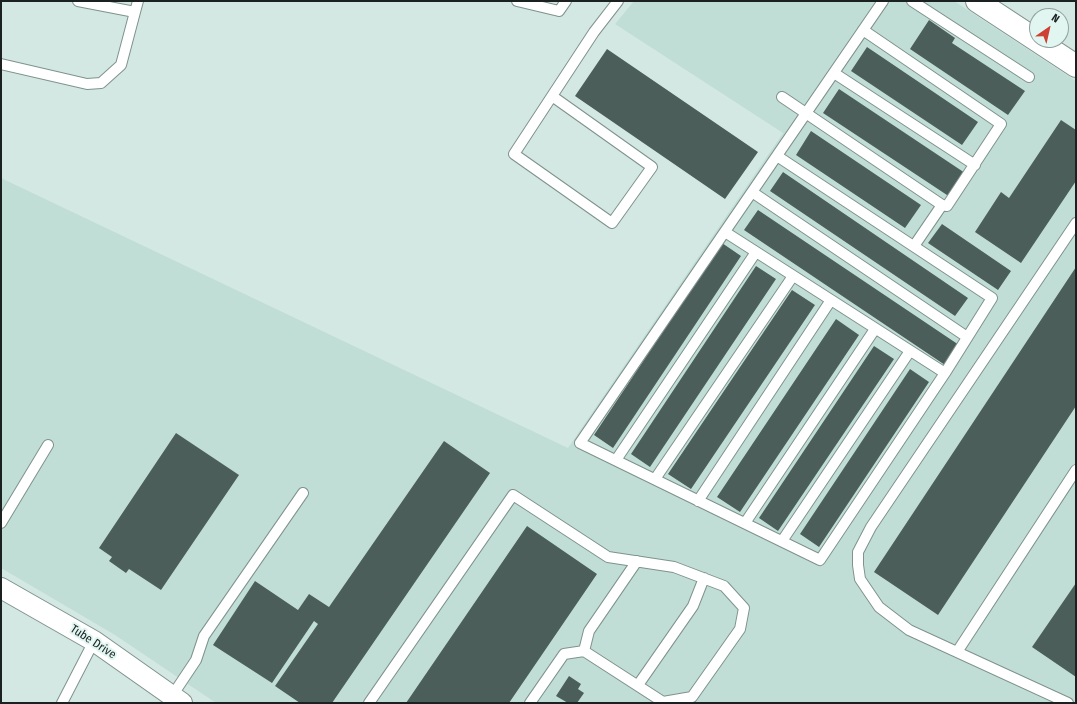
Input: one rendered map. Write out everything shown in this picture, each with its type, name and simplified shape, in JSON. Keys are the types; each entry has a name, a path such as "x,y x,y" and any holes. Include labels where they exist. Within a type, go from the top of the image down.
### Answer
{"street":[{"path":"978,1 1076,66"},
{"name":"Tube Drive","path":"1,588 94,641 177,700"}],"lane":[{"path":"78,1 136,12"},
{"path":"1,64 87,84 101,83 121,65 138,1"},
{"path":"517,1 559,11 566,1"},
{"path":"552,96 652,167 612,223 514,154 552,96 594,32 618,1"},
{"path":"777,156 992,298 820,560 580,443 883,1"},
{"path":"912,1 1029,78"},
{"path":"782,97 942,206 947,206 1001,124 863,30"},
{"path":"834,73 975,165"},
{"path":"752,192 967,337"},
{"path":"914,246 942,206"},
{"path":"1068,703 909,630 879,607 860,579 858,552 871,527 1076,223"},
{"path":"725,232 944,373"},
{"path":"616,460 756,252"},
{"path":"655,480 793,276"},
{"path":"698,501 831,300"},
{"path":"745,523 874,328"},
{"path":"782,541 910,352"},
{"path":"1,523 48,445"},
{"path":"957,652 1076,470"},
{"path":"177,700 196,660 204,636 303,492"},
{"path":"369,703 513,495 608,557 674,567 704,578 724,586 744,608 740,629 692,697 663,702 584,651 564,654 530,703"},
{"path":"584,651 589,631 637,561"},
{"path":"638,685 693,606 704,578"},
{"path":"62,703 94,641"}],"shaded area":[{"path":"634,1 954,1 1076,81 1076,703 216,703 115,635 1,568 1,178 568,448 783,133 615,24"}],"building":[{"path":"929,20 955,38 952,43 1025,91 1008,115 910,49"},
{"path":"867,47 978,122 962,145 851,71"},
{"path":"607,49 758,152 725,199 575,96"},
{"path":"839,89 965,173 950,197 823,113"},
{"path":"1061,120 1076,130 1076,181 1021,263 975,232 1001,192 1009,198"},
{"path":"811,131 921,205 905,228 796,155"},
{"path":"783,172 968,298 955,316 770,191"},
{"path":"758,210 959,345 945,365 744,230"},
{"path":"942,224 1011,271 998,290 928,243"},
{"path":"722,243 741,256 613,448 594,435"},
{"path":"756,266 776,279 650,467 631,454"},
{"path":"1076,267 1076,406 938,615 874,572"},
{"path":"792,290 815,305 691,489 668,474"},
{"path":"836,319 859,335 740,512 717,497"},
{"path":"874,346 894,359 778,531 759,518"},
{"path":"910,369 929,382 819,547 800,534"},
{"path":"176,433 239,475 161,590 129,569 126,573 109,561 112,557 99,548"},
{"path":"444,441 490,473 332,703 300,703 275,686 318,624 314,621 272,683 213,645 255,581 298,610 309,594 329,607"},
{"path":"527,526 597,574 509,703 406,703"},
{"path":"1076,583 1076,677 1032,647"},
{"path":"569,676 581,684 578,689 584,693 577,703 568,703 556,696"}]}
